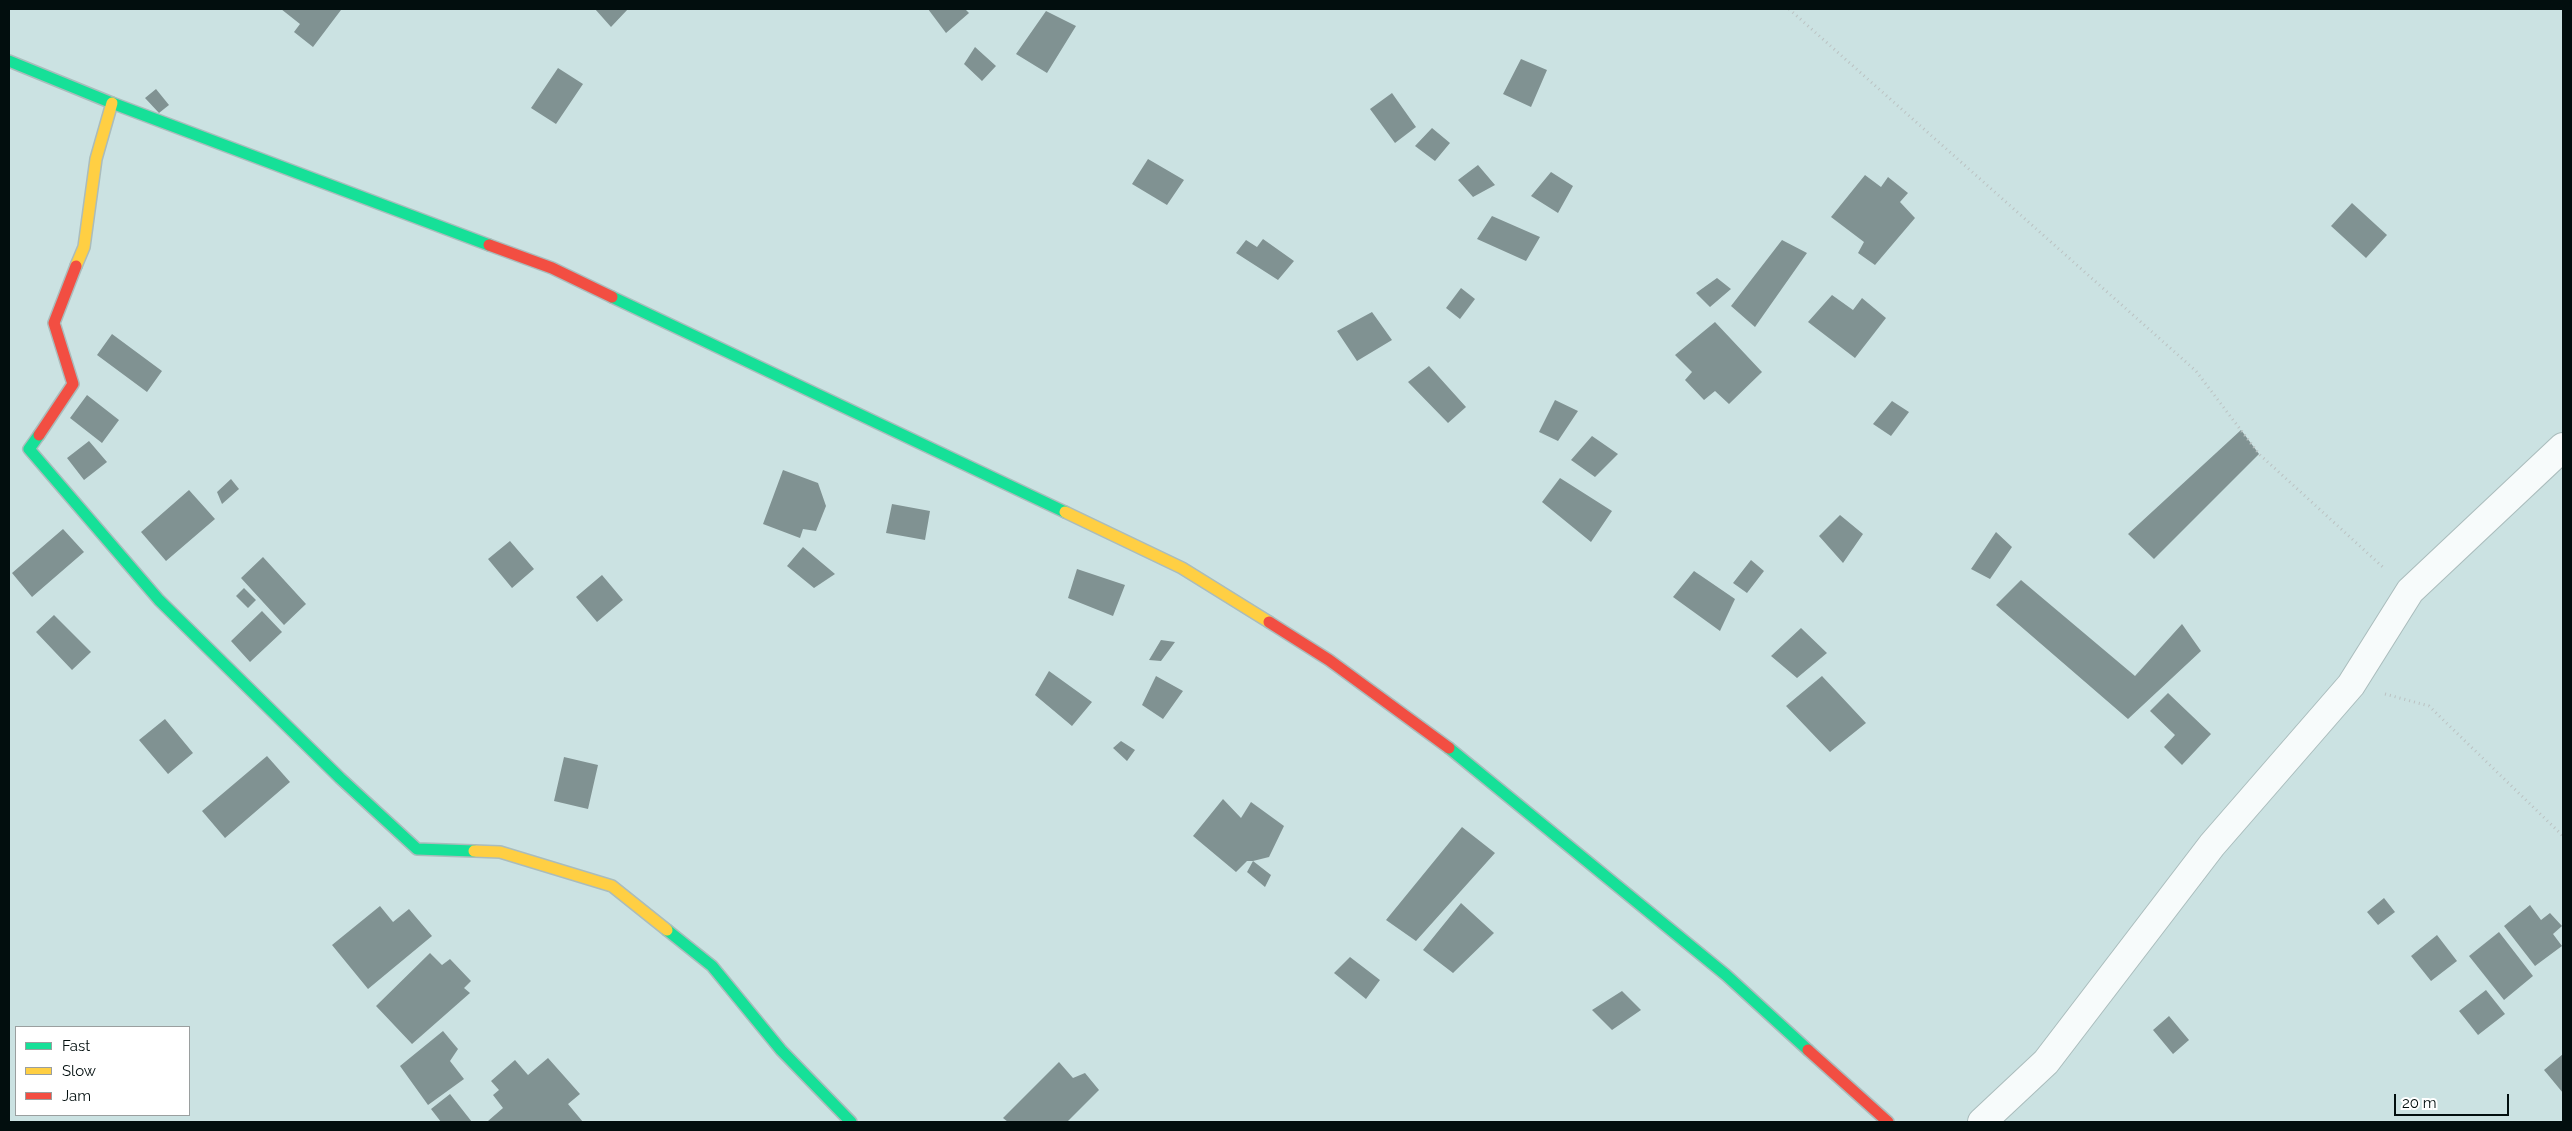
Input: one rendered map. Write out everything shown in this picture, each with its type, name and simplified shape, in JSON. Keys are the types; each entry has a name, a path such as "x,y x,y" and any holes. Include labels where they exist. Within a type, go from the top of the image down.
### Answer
{"street":[{"path":"9,60 112,102 552,268 1182,568 1329,660 1461,758 1726,975 1888,1122"},
{"path":"112,102 96,159 84,247 54,323 73,384 29,449 158,600 340,778 416,849 500,852 612,886 712,966 781,1050 851,1122"},
{"path":"1982,1122 2046,1062 2212,844 2351,685 2410,592 2563,447"}],"path":[{"path":"1789,9 2196,371 2259,454 2410,592"},
{"path":"2351,685 2429,706 2563,836"}],"building":[{"path":"281,9 341,10 313,47 294,32 300,24"},
{"path":"595,9 628,9 611,27"},
{"path":"928,9 965,9 969,13 946,33"},
{"path":"1046,11 1076,26 1047,73 1016,54"},
{"path":"975,47 996,66 982,81 964,64"},
{"path":"1521,59 1547,70 1531,107 1503,94"},
{"path":"558,68 583,84 556,124 531,108"},
{"path":"156,89 169,105 159,113 145,98"},
{"path":"1392,93 1416,127 1395,143 1370,109"},
{"path":"1432,128 1450,143 1435,161 1415,146"},
{"path":"1148,159 1184,180 1167,205 1132,184"},
{"path":"1478,165 1495,185 1473,197 1458,180"},
{"path":"1551,172 1573,186 1558,213 1531,196"},
{"path":"1865,175 1881,187 1888,177 1908,193 1900,202 1915,218 1875,265 1858,253 1864,242 1831,217"},
{"path":"2352,203 2387,235 2366,258 2331,226"},
{"path":"1492,216 1540,237 1526,261 1477,239"},
{"path":"1263,239 1294,261 1278,280 1236,253 1246,240 1257,247"},
{"path":"1782,240 1807,253 1755,327 1731,306"},
{"path":"1717,278 1731,289 1710,307 1696,293"},
{"path":"1461,288 1475,299 1460,319 1446,308"},
{"path":"1832,295 1853,310 1862,298 1886,318 1855,358 1808,322"},
{"path":"1372,312 1392,340 1357,361 1337,331"},
{"path":"1715,322 1762,372 1729,404 1715,391 1704,400 1685,380 1692,372 1675,355"},
{"path":"112,334 162,371 147,392 97,355"},
{"path":"1429,366 1466,407 1448,423 1408,382"},
{"path":"87,395 119,420 102,443 70,418"},
{"path":"1555,400 1578,411 1558,441 1539,432"},
{"path":"1892,401 1909,412 1891,436 1873,424"},
{"path":"2241,430 2259,454 2154,559 2128,534"},
{"path":"1592,436 1618,454 1595,477 1571,460"},
{"path":"89,441 107,462 84,480 67,458"},
{"path":"783,470 818,483 826,506 816,531 803,529 800,538 763,524"},
{"path":"1560,478 1612,511 1591,542 1542,502"},
{"path":"231,479 239,489 222,504 217,492"},
{"path":"189,490 215,519 166,561 141,532"},
{"path":"892,504 930,511 925,540 886,533"},
{"path":"1840,515 1863,534 1843,563 1819,536"},
{"path":"63,529 84,552 32,597 12,573"},
{"path":"1996,532 2012,547 1990,579 1971,569"},
{"path":"510,541 534,569 512,588 488,559"},
{"path":"803,547 835,574 814,588 787,566"},
{"path":"263,557 306,604 284,625 241,578"},
{"path":"1751,560 1764,571 1747,593 1733,583"},
{"path":"1077,569 1125,585 1113,616 1068,598"},
{"path":"1694,571 1735,599 1720,631 1673,597"},
{"path":"602,575 623,600 597,622 576,597"},
{"path":"2021,580 2135,676 2182,624 2201,651 2128,719 1996,605"},
{"path":"244,588 256,600 248,608 236,596"},
{"path":"262,611 282,632 250,662 231,641"},
{"path":"54,615 91,652 72,670 36,632"},
{"path":"1801,628 1827,653 1797,678 1771,656"},
{"path":"1161,640 1175,642 1161,661 1149,660"},
{"path":"1049,671 1092,702 1072,726 1035,695"},
{"path":"1156,676 1183,691 1163,719 1142,705"},
{"path":"1822,676 1866,723 1830,752 1786,706"},
{"path":"2168,693 2211,734 2182,765 2164,747 2175,735 2150,711"},
{"path":"165,719 193,753 168,774 139,740"},
{"path":"1121,741 1135,750 1127,761 1113,748"},
{"path":"267,756 290,782 225,838 202,811"},
{"path":"564,757 598,765 588,809 554,801"},
{"path":"1223,799 1241,818 1251,802 1284,826 1269,857 1247,861 1236,872 1193,836"},
{"path":"1462,827 1495,853 1416,941 1386,920"},
{"path":"1253,861 1271,875 1265,887 1247,872"},
{"path":"2384,898 2395,912 2378,925 2367,912"},
{"path":"1461,903 1494,933 1453,973 1423,950"},
{"path":"2530,905 2541,920 2550,913 2562,926 2553,934 2562,946 2535,966 2504,926"},
{"path":"380,906 393,922 409,909 432,936 368,989 332,945"},
{"path":"2499,932 2533,976 2504,1000 2469,956"},
{"path":"2437,935 2457,961 2431,981 2411,956"},
{"path":"430,953 442,965 450,959 471,981 464,988 470,993 412,1044 376,1006"},
{"path":"1350,957 1380,980 1366,999 1334,973"},
{"path":"2486,990 2505,1014 2478,1035 2459,1011"},
{"path":"1622,991 1641,1010 1612,1030 1592,1010"},
{"path":"2169,1016 2189,1040 2173,1054 2153,1030"},
{"path":"443,1031 458,1049 450,1061 464,1079 428,1105 400,1066"},
{"path":"2563,1054 2563,1093 2544,1070"},
{"path":"548,1058 580,1094 568,1104 583,1122 488,1121 503,1108 493,1095 499,1090 491,1081 515,1060 528,1075"},
{"path":"1059,1062 1073,1078 1085,1073 1099,1090 1067,1122 1008,1122 1003,1118"},
{"path":"450,1094 472,1122 441,1122 431,1109"}],"traffic: fast":[{"path":"9,61 112,103 489,245"},
{"path":"612,297 1065,512"},
{"path":"39,435 29,449 159,600 340,778 417,849 474,851"},
{"path":"1449,748 1726,975 1808,1050"},
{"path":"667,930 712,966 781,1050 851,1122"}],"traffic: slow":[{"path":"76,266 84,247 96,159 112,103"},
{"path":"1065,512 1182,568 1269,622"},
{"path":"474,851 500,852 612,886 667,930"}],"traffic: jam":[{"path":"489,245 552,268 612,297"},
{"path":"39,435 73,384 54,323 76,266"},
{"path":"1269,622 1329,660 1449,748"},
{"path":"1808,1050 1888,1122"}]}
